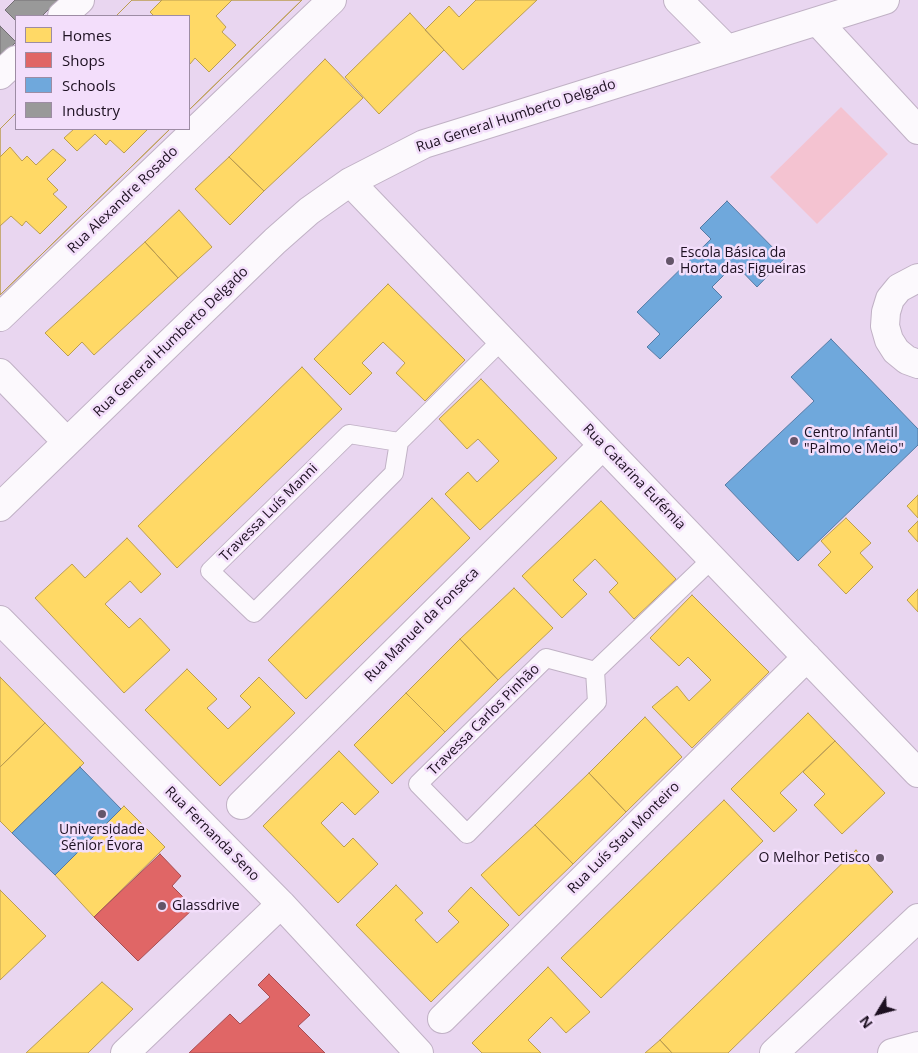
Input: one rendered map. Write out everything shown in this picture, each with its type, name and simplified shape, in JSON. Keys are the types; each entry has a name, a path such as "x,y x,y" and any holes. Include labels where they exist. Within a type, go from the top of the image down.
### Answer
{"street":[{"path":"63,15 80,0"},
{"name":"Rua Alexandre Rosado","path":"0,317 332,0"},
{"path":"678,0 727,49"},
{"name":"Rua General Humberto Delgado","path":"0,507 274,241 309,211 350,182 424,144 885,0"},
{"path":"818,22 918,130"},
{"path":"0,75 15,61"},
{"name":"Rua Catarina Eufémia","path":"350,182 918,773"},
{"path":"918,278 899,288 890,299 886,312 885,326 888,340 896,351 907,360 918,364"},
{"path":"0,373 67,442"},
{"name":"Rua Manuel da Fonseca","path":"241,805 603,445"},
{"name":"Rua Fernanda Seno","path":"0,620 281,904 419,1053"},
{"name":"Rua Luís Stau Monteiro","path":"442,1018 807,657"},
{"path":"125,1053 281,904"},
{"path":"774,1053 918,918"},
{"path":"892,1053 918,1046"}],"lane":[{"path":"399,442 502,340"},
{"name":"Travessa Luís Manni","path":"349,434 399,442 394,473 254,613 210,571 349,434"},
{"path":"595,671 712,559"},
{"name":"Travessa Carlos Pinhão","path":"546,658 595,671 597,702 467,834 418,784 546,658"}],"shaded area":[{"path":"841,107 888,154 817,224 770,177"}],"building: Homes":[{"path":"132,0 162,0 150,12 153,15 117,15"},
{"path":"132,0 302,0 190,109 190,15 117,15"},
{"path":"232,0 302,0 190,109 190,64 195,58 209,72 236,45 222,32 226,27 216,16"},
{"path":"476,0 537,0 463,70 425,30 449,6 459,17"},
{"path":"410,13 444,50 379,114 345,77"},
{"path":"325,59 363,98 264,191 229,157"},
{"path":"15,114 15,130 73,130 64,138 77,151 95,134 106,145 110,140 124,153 147,130 169,130 0,295 0,226 11,216 22,226 26,221 40,234 67,207 53,194 58,190 47,179 66,160 53,149 36,165 27,156 22,161 10,147 0,157 0,129"},
{"path":"15,114 15,130 169,130 0,295 0,129"},
{"path":"229,157 264,191 230,225 195,189"},
{"path":"179,210 212,247 178,278 145,242"},
{"path":"145,242 178,278 94,355 82,342 68,356 45,333"},
{"path":"388,284 465,360 425,401 396,373 405,363 383,342 362,363 372,373 350,395 314,359"},
{"path":"302,367 342,409 177,568 138,526"},
{"path":"481,379 557,458 480,530 445,494 468,472 477,482 499,461 478,439 467,449 439,419"},
{"path":"918,495 918,518 907,506"},
{"path":"432,498 470,538 306,699 268,660"},
{"path":"601,501 676,579 634,619 609,592 618,583 595,559 573,580 587,594 562,618 522,576"},
{"path":"846,518 871,543 860,553 873,567 846,594 818,565 831,552 821,541"},
{"path":"918,521 918,542 908,531"},
{"path":"127,538 161,574 141,593 130,581 105,604 129,628 140,618 170,650 124,693 35,598 72,564 85,578"},
{"path":"514,588 553,628 498,680 460,639"},
{"path":"918,589 918,612 907,600"},
{"path":"692,595 769,672 692,748 652,707 677,686 689,701 711,680 688,657 679,666 650,638"},
{"path":"460,639 498,680 445,732 406,693"},
{"path":"187,669 217,699 207,708 228,729 251,707 240,696 259,677 295,713 220,786 145,710"},
{"path":"0,677 45,723 0,767"},
{"path":"406,693 445,732 392,784 354,745"},
{"path":"808,713 835,741 780,793 797,810 774,832 731,789"},
{"path":"645,717 682,757 626,812 589,773"},
{"path":"45,723 84,763 12,833 0,821 0,767"},
{"path":"835,741 885,793 842,834 814,805 825,794 803,772"},
{"path":"339,751 379,792 355,815 342,802 321,823 344,847 353,838 378,864 338,903 263,826"},
{"path":"589,773 626,812 573,864 535,825"},
{"path":"724,800 763,841 601,998 561,958"},
{"path":"124,806 165,847 94,917 55,875"},
{"path":"535,825 573,864 519,916 481,875"},
{"path":"856,850 893,892 728,1053 672,1053 660,1040"},
{"path":"396,885 423,913 415,920 437,943 459,922 448,911 471,887 509,925 431,1002 356,925"},
{"path":"0,890 46,936 0,980"},
{"path":"548,967 590,1012 566,1033 551,1017 528,1040 541,1053 482,1053 472,1043"},
{"path":"102,982 133,1009 88,1053 26,1053"},
{"path":"660,1040 672,1053 645,1053"}],"building: Shops":[{"path":"160,854 181,876 172,886 194,908 138,961 94,917"},
{"path":"269,974 310,1015 298,1026 325,1053 189,1053 230,1014 240,1024 270,997 258,985"}],"building: Schools":[{"path":"727,201 784,259 757,287 735,264 712,287 722,297 660,359 647,347 660,334 637,312 711,239 700,228"},
{"name":"Centro Infantil \"Palmo e Meio\"","path":"831,339 918,429 918,445 798,561 725,485 814,401 791,377"},
{"path":"80,767 121,809 55,875 12,833"}],"building: Industry":[{"path":"15,0 58,0 43,15 15,15 15,20 5,10"},
{"path":"0,26 15,43 0,58"}],"place":[{"name":"Escola Básica da Horta das Figueiras","path":"670,261"},
{"name":"Centro Infantil \"Palmo e Meio\"","path":"794,441"},
{"name":"Universidade Sénior Évora","path":"102,814"},
{"name":"O Melhor Petisco","path":"880,858"},
{"name":"Glassdrive","path":"162,906"}]}
